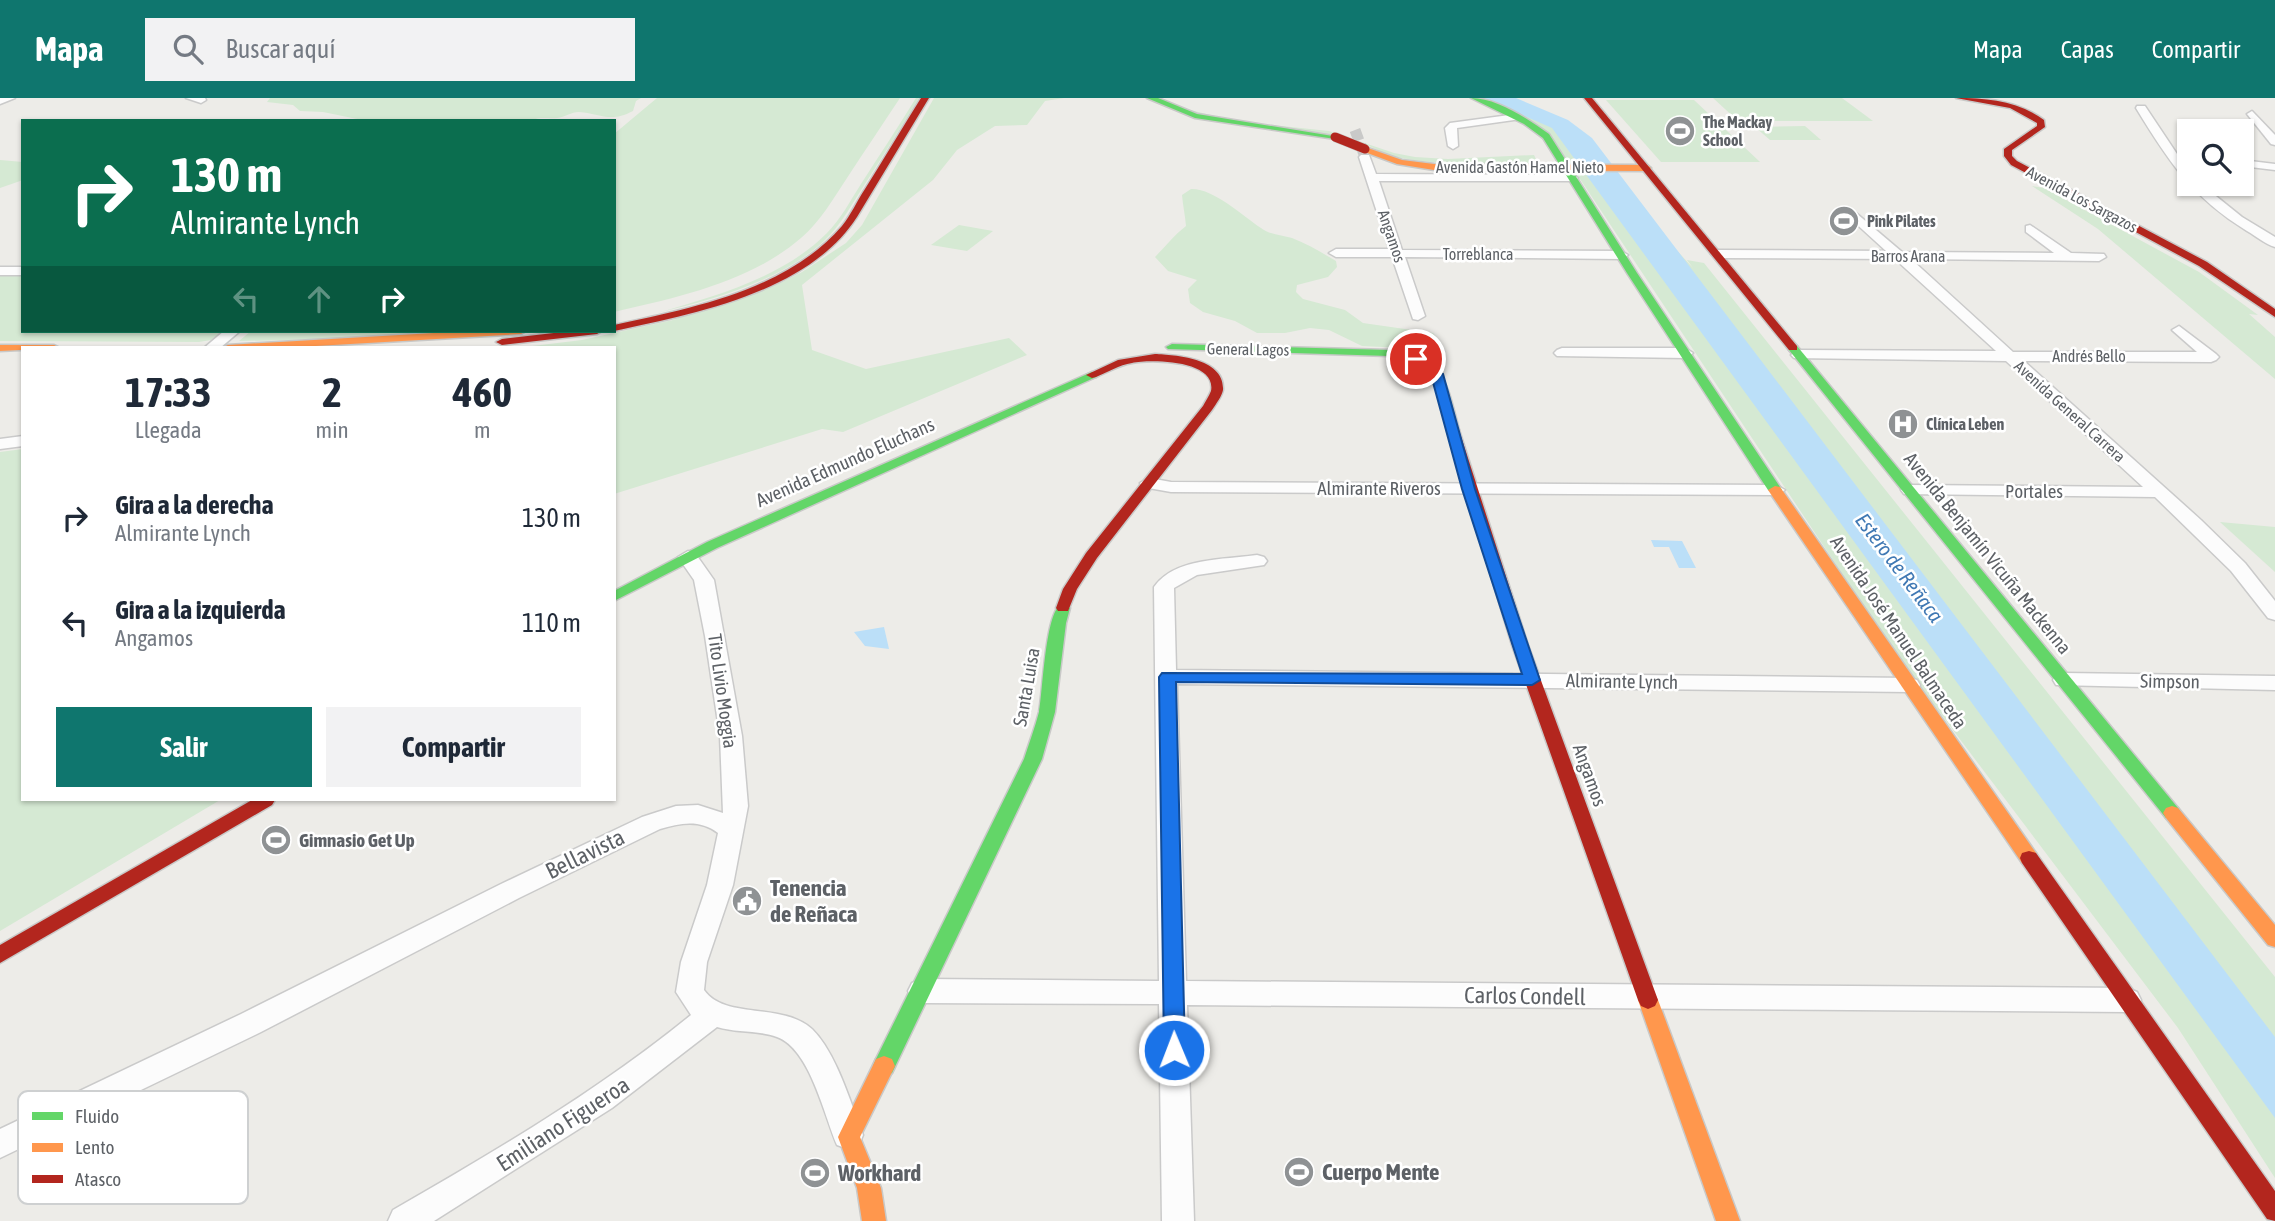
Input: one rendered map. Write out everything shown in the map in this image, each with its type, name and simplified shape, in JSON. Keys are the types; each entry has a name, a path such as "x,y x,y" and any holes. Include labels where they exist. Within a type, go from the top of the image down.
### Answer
{"main road":[{"path":"840,206 909,98"},
{"path":"616,328 676,313 742,292 791,269 825,246 846,226 925,98"},
{"name":"Avenida Gastón Hamel Nieto","path":"1151,98 1174,110 1202,119 1338,134"},
{"name":"Avenida Gastón Hamel Nieto","path":"1167,98 1186,109 1215,117 1338,134 1363,148 1430,156 1647,168"},
{"name":"Avenida José Manuel Balmaceda","path":"1475,98 1541,131 1567,163 1620,255 1776,490 2275,1212"},
{"name":"Avenida Benjamín Vicuña Mackenna","path":"1588,98 2275,939"},
{"name":"Avenida Los Sargazos","path":"1960,98 2010,107 2036,117 2041,122 2040,127 2008,149 2008,156 2014,163 2203,264 2272,309"},
{"name":"Avenida Gastón Hamel Nieto","path":"1567,163 1611,152 1634,152"},
{"path":"616,318 678,303 748,277 800,249 830,220"},
{"path":"262,346 487,333"},
{"path":"444,346 532,340 583,333"},
{"path":"1178,347 1188,362"},
{"name":"General Lagos","path":"1096,372 1107,363 1131,352 1178,347 1405,355"},
{"path":"0,348 21,348"},
{"name":"Angamos","path":"1405,355 1425,364 1437,374 1469,489 1532,680 1728,1221"},
{"path":"1096,372 1141,358 1169,358 1188,362"},
{"path":"0,359 21,359"},
{"name":"Santa Luisa","path":"849,1137 1033,759 1047,712 1058,623 1070,589 1091,556 1189,434 1217,391 1213,376 1188,362"},
{"name":"Avenida Edmundo Eluchans","path":"616,596 688,557 1096,372"},
{"path":"0,955 264,801"},
{"path":"849,1137 869,1188 874,1221"}],"street":[{"path":"0,101 10,98"},
{"path":"2141,108 2177,163"},
{"path":"2252,114 2275,142"},
{"path":"1453,146 1450,128 1454,125 1517,117"},
{"name":"Angamos","path":"1363,148 1418,316"},
{"path":"2172,156 2177,157"},
{"path":"1372,177 1567,163"},
{"path":"2254,164 2275,167"},
{"path":"2209,196 2238,220 2275,243"},
{"name":"Avenida General Carrera","path":"1857,218 2217,545 2275,614"},
{"path":"2030,229 2067,256"},
{"name":"Torreblanca","path":"1336,253 1620,255"},
{"name":"Barros Arana","path":"1718,254 2099,257"},
{"path":"0,271 21,271"},
{"name":"Andrés Bello","path":"1799,355 2211,357 2179,330"},
{"path":"214,346 230,333"},
{"path":"1562,353 1685,353"},
{"path":"0,444 21,441"},
{"name":"Almirante Riveros","path":"1149,483 1171,487 1776,490"},
{"name":"Portales","path":"1910,490 2158,492"},
{"name":"Tito Livio Moggia","path":"688,557 705,580 715,636 732,747 736,806 733,831"},
{"path":"1178,1221 1164,587 1180,573 1257,561"},
{"name":"Almirante Lynch","path":"1167,677 1909,685"},
{"name":"Simpson","path":"2064,680 2275,682"},
{"name":"Bellavista","path":"110,1091 651,823 676,815 698,814 720,821 733,831"},
{"path":"733,831 720,884 691,977 690,992 693,1000 712,1014 780,1025 800,1036 810,1049 831,1091 849,1137"},
{"name":"Carlos Condell","path":"922,991 2127,1000"},
{"name":"Emiliano Figueroa","path":"404,1221 544,1139 621,1087 712,1014"},
{"name":"Bellavista","path":"0,1144 18,1135"}],"green space":[{"path":"270,98 641,98 636,101 633,111 618,117 579,112 557,118 537,119 357,119 323,112 300,111 293,105 267,102"},
{"path":"657,98 900,98 820,218 801,238 781,253 737,277 688,294 616,312 616,132"},
{"path":"916,98 919,98 851,207 824,241 807,255 767,278 701,302 657,313 747,284 769,274 809,249 841,216"},
{"path":"934,98 1064,98 1045,101 1027,125 995,126 957,150 933,180 802,285 812,350 866,369 1009,338 1027,355 843,432 822,429 616,493 616,346 532,346 582,340 673,320 778,284 802,272 846,243 862,225"},
{"path":"1159,98 1178,107 1235,121 1329,131 1394,153 1415,157 1448,159 1534,155 1539,165 1418,161 1388,154 1351,140 1227,123 1179,108"},
{"path":"1474,98 1509,98 1552,115 1693,268 1687,260 1704,263 2275,977 2275,1178 2178,1028 1894,652 1572,167 1524,120"},
{"name":"The Mackay School","path":"1713,98 1842,98 1873,121 1738,121"},
{"name":"The Mackay School","path":"1606,100 1694,100 1760,162 1661,162"},
{"path":"1805,126 1821,140 1770,140 1755,127"},
{"path":"0,160 21,162 21,181 0,188"},
{"path":"2032,186 2044,188 2199,272 2258,315 2249,314 2275,337 2275,379 2098,229"},
{"path":"1191,189 1209,193 1265,230 1298,240 1336,261 1337,267 1328,277 1297,285 1296,292 1303,299 1345,310 1363,323 1433,333 1442,344 1424,349 1362,346 1329,330 1310,328 1285,333 1257,333 1235,321 1203,312 1190,303 1188,289 1197,280 1168,271 1155,257 1186,226 1182,195"},
{"path":"959,225 993,231 967,251 931,245"},
{"path":"0,275 21,275 21,333 220,333 211,340 199,342 0,341"},
{"path":"249,333 420,333 326,339 239,341"},
{"path":"21,449 21,801 218,801 0,931 0,452"},
{"path":"2220,522 2275,527 2275,572"}],"water":[{"name":"Estero de Reñaca","path":"1484,98 1516,98 1568,120 1592,138 2275,1037 2275,1118 1552,128"},
{"path":"1651,540 1682,541 1696,568 1679,568 1669,547 1654,547"},
{"path":"884,627 889,649 865,646 854,632"}],"tunnel":[{"path":"1355,130 1365,157"}],"traffic: fast":[{"path":"1151,98 1195,116 1335,137"},
{"path":"1475,98 1527,122 1546,136 1632,273 1775,490"},
{"path":"1172,347 1389,353 1407,358 1421,363 1437,377 1453,430"},
{"path":"1793,348 2172,813"},
{"path":"616,596 712,545 1092,375"},
{"path":"884,1066 1033,759 1047,712 1058,623 1063,608"}],"traffic: slow":[{"path":"1365,149 1400,162 1434,167 1647,168"},
{"path":"262,346 487,333"},
{"path":"0,348 21,348"},
{"path":"1775,490 2029,858"},
{"path":"2172,813 2275,939"},
{"path":"1648,1000 1728,1221"},
{"path":"874,1221 869,1188 849,1137 884,1066"}],"traffic: jam":[{"path":"616,328 737,296 795,269 820,251 849,222 925,98"},
{"path":"1588,98 1793,348"},
{"path":"1960,98 2002,104 2032,115 2041,122 2041,127 2008,149 2008,156 2014,163 2203,264 2275,314"},
{"path":"1335,137 1365,149"},
{"path":"502,342 580,333"},
{"path":"1063,608 1070,589 1091,556 1208,407 1217,388 1214,377 1207,370 1196,364 1168,358 1133,359 1092,375"},
{"path":"1453,430 1520,645 1648,1000"},
{"path":"0,955 264,801"},
{"path":"2029,858 2275,1211"}],"place":[{"name":"The Mackay School","path":"1680,131"},
{"name":"Pink Pilates","path":"1844,221"},
{"name":"Clínica Leben","path":"1903,424"},
{"name":"Gimnasio Get Up","path":"276,840"},
{"name":"Tenencia de Reñaca","path":"747,901"},
{"name":"Cuerpo Mente","path":"1299,1172"},
{"name":"Workhard","path":"815,1173"}],"route":[{"path":"1174,1050 1167,677 1532,680 1469,489 1444,393 1437,374 1416,359"}]}
